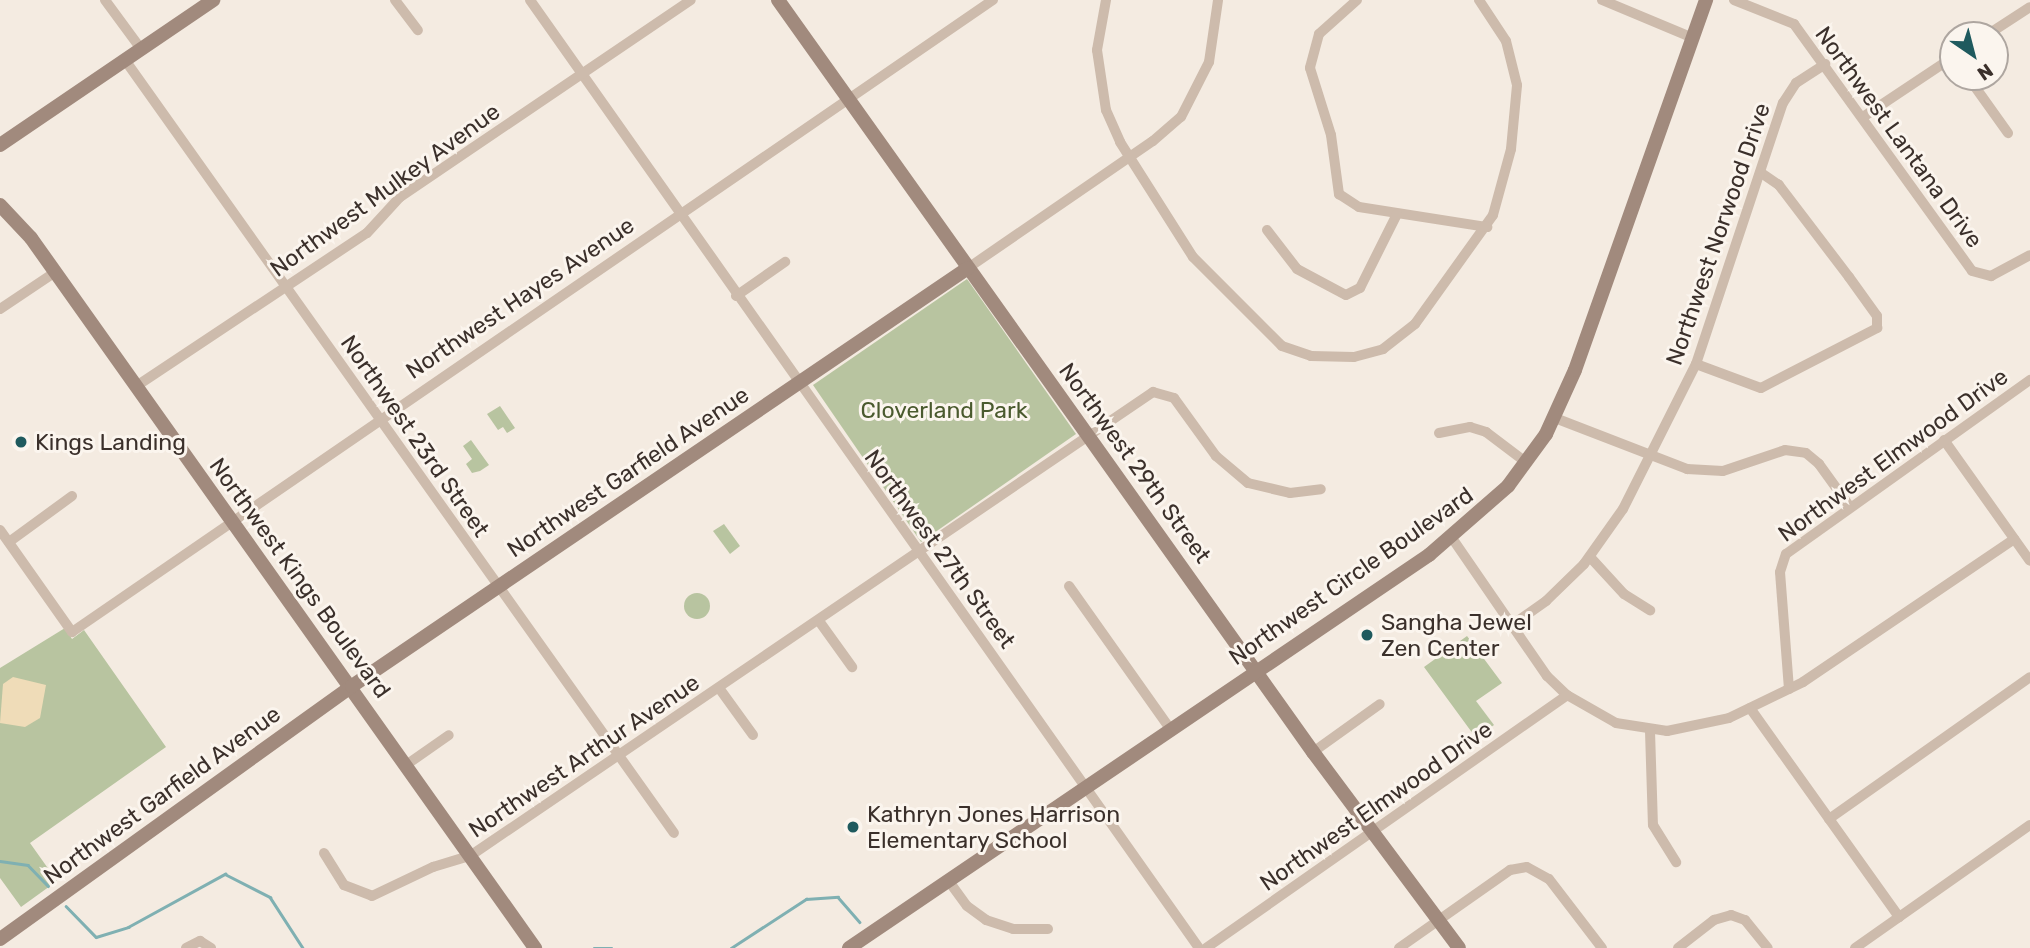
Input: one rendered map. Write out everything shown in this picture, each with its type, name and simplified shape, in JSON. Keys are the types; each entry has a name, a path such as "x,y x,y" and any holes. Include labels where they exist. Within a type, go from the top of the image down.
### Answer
{"street":[{"path":"105,0 141,49"},
{"path":"0,145 213,0"},
{"path":"395,0 418,30"},
{"name":"Northwest 27th Street","path":"530,0 678,214 1199,948"},
{"name":"Northwest Mulkey Avenue","path":"135,387 367,233 400,197 691,0"},
{"name":"Northwest 29th Street","path":"778,0 1312,752 1459,948"},
{"name":"Northwest Hayes Avenue","path":"9,542 72,632 379,417 993,0"},
{"path":"1106,0 1098,37 1100,87 1111,124 1129,158 1210,278 1273,341 1311,356 1364,356 1394,342 1427,310 1487,227 1511,149 1517,100 1508,47 1479,0"},
{"name":"Northwest Garfield Avenue","path":"0,939 352,686 1174,125 1199,90 1212,50 1218,0"},
{"path":"1357,0 1319,34 1311,77 1331,135 1339,194 1359,207 1487,227"},
{"path":"1602,0 1693,38"},
{"name":"Northwest Circle Boulevard","path":"849,948 1452,538 1492,504 1527,463 1555,418 1706,0"},
{"name":"Northwest Lantana Drive","path":"1734,0 1794,24 1975,274 1991,276 2030,255"},
{"path":"2008,21 2030,7"},
{"name":"Northwest 23rd Street","path":"125,60 674,833"},
{"name":"Northwest Norwood Drive","path":"1512,625 1546,601 1590,557 1623,509 1696,363 1790,90 1825,64"},
{"path":"1863,117 1939,66"},
{"path":"1978,91 2008,133"},
{"path":"1696,363 1761,388 1877,328 1877,316 1833,257 1779,185 1761,173"},
{"name":"Northwest Kings Boulevard","path":"0,205 18,221 229,520 352,686 535,948"},
{"path":"1267,230 1297,269 1346,295 1360,288 1397,214"},
{"path":"736,296 785,262"},
{"path":"0,309 54,273"},
{"name":"Northwest Elmwood Drive","path":"1789,689 1781,566 1790,549 2030,380"},
{"name":"Northwest Arthur Avenue","path":"324,853 344,885 372,896 433,867 470,856 1149,395 1161,391 1174,398 1216,456 1248,483 1290,493 1321,489"},
{"path":"1555,418 1649,457 1686,469 1723,471 1774,452 1796,450 1819,464 1850,507"},
{"path":"1439,433 1470,427 1486,432 1527,463"},
{"path":"1944,440 2030,561"},
{"path":"0,530 9,542 72,496"},
{"path":"1452,538 1547,676 1567,695 1616,723 1650,730 1708,725 1789,689 1834,665 2014,539"},
{"path":"1590,557 1624,594 1650,610"},
{"path":"1069,586 1171,730"},
{"path":"819,621 852,667"},
{"path":"1829,819 2030,677"},
{"name":"Northwest Arthur Avenue","path":"719,688 753,735"},
{"name":"Northwest Elmwood Drive","path":"1206,948 1567,695"},
{"path":"1312,752 1380,704"},
{"path":"1750,708 1899,917"},
{"path":"1650,730 1653,825 1676,862"},
{"path":"406,765 449,735"},
{"path":"1855,948 2030,825"},
{"path":"1399,948 1510,870 1527,867 1549,879 1602,948"},
{"path":"948,880 967,906 986,920 1013,929 1048,929"},
{"path":"1678,948 1714,920 1731,915 1745,920 1768,948"},
{"path":"186,948 200,941 211,948"}],"green space":[{"name":"Cloverland Park","path":"967,279 1076,434 921,542 813,385"},
{"path":"500,406 515,428 507,433 503,427 498,430 487,414"},
{"path":"471,440 489,465 472,473 466,464 472,459 463,446"},
{"path":"724,524 740,546 730,554 713,531"},
{"path":"697,593 706,597 710,606 706,615 697,619 688,615 684,606 688,597"},
{"path":"65,628 72,639 84,630 166,747 30,843 57,881 21,907 0,878 0,668"},
{"path":"1467,636 1502,683 1476,701 1494,725 1476,738 1424,667"}],"sand":[{"path":"13,677 46,685 40,718 25,727 0,723 3,684"}],"waterway":[{"path":"0,861 28,865 48,886"},
{"path":"66,906 96,937 128,927 225,874 270,897 303,948"},
{"path":"731,948 806,899 838,897 860,922"},
{"path":"594,948 612,948"}],"place":[{"name":"Kings Landing","path":"21,442"},
{"name":"Sangha Jewel Zen Center","path":"1367,635"},
{"name":"Kathryn Jones Harrison Elementary School","path":"853,827"}]}
